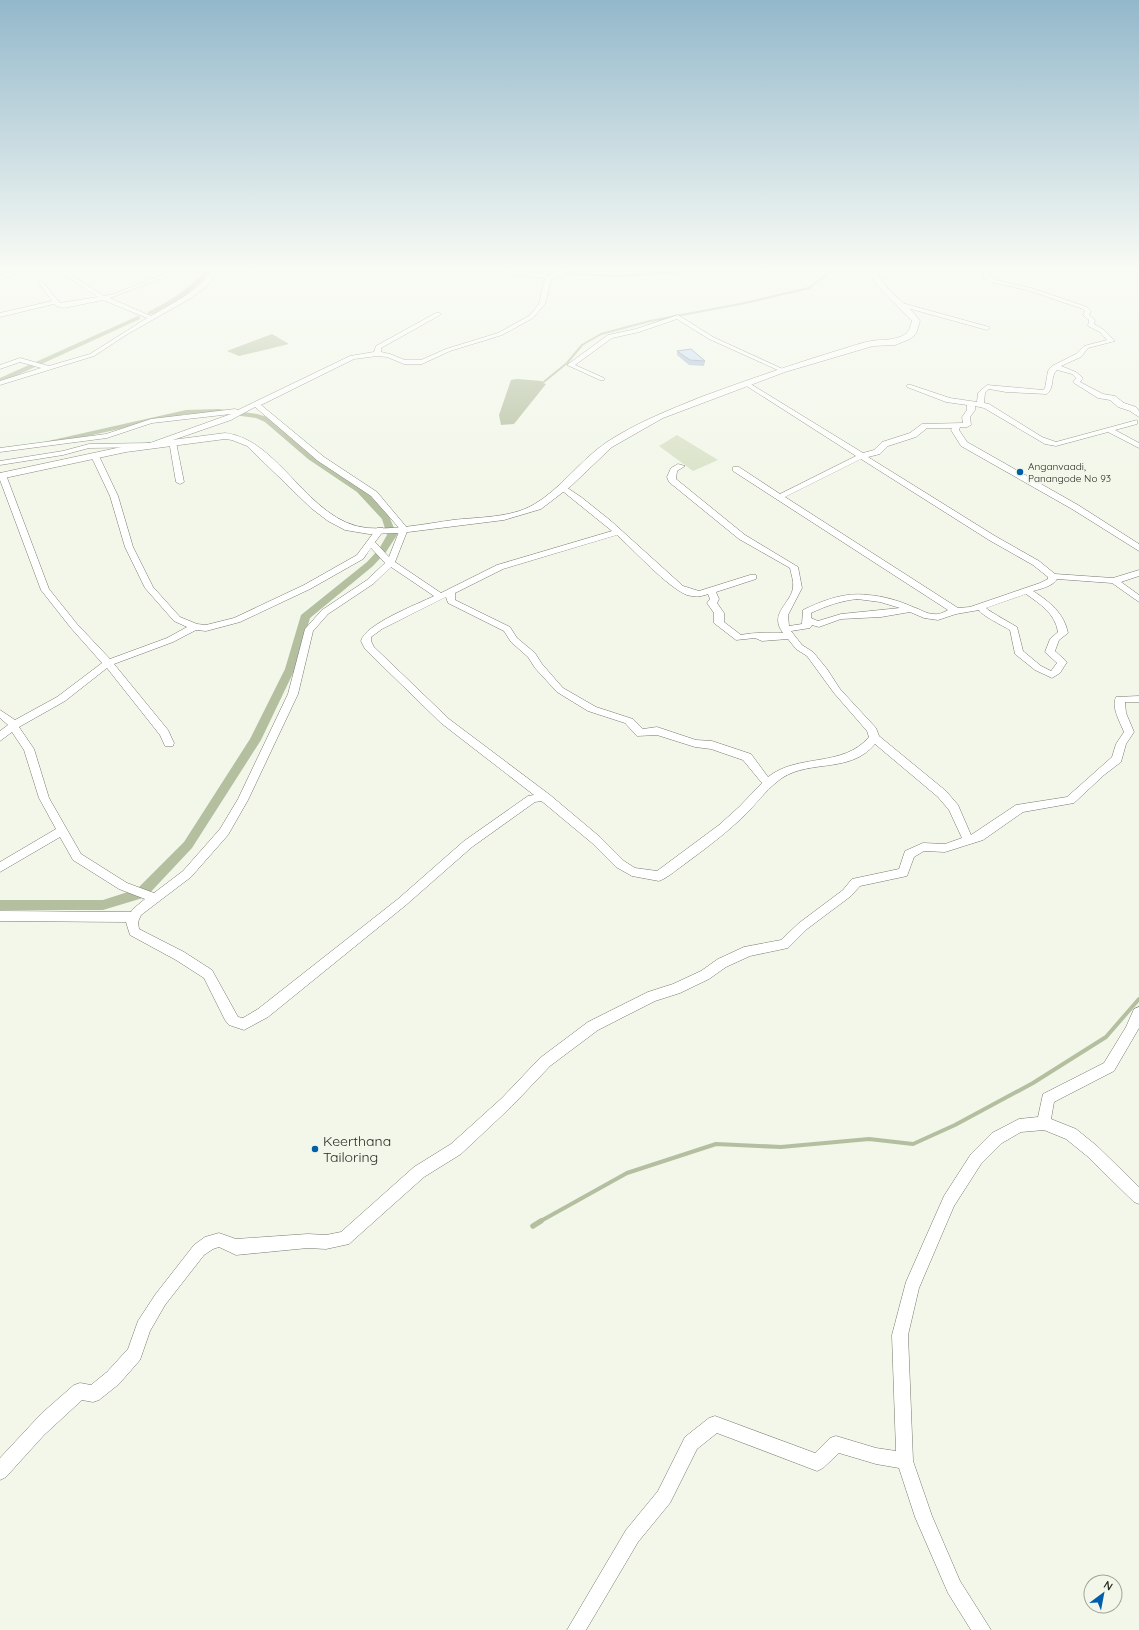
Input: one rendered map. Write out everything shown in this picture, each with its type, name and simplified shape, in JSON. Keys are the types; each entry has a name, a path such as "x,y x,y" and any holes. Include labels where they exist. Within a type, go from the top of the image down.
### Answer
{"street":[{"path":"0,383 92,355 108,345"},
{"path":"377,354 378,347 382,345"},
{"path":"0,463 23,458 63,453 89,446 151,445 228,418 352,357 377,354 388,355 404,362 422,362 448,350 464,345"},
{"path":"597,345 570,365 602,379"},
{"path":"727,345 782,370"},
{"path":"169,743 164,733 108,663 74,626 45,590 1,475 151,445 224,436 241,439 250,444 291,484 332,519 357,530 402,529 504,517 528,511 537,507 563,487 609,445 640,426 673,410 782,370 867,345"},
{"path":"980,405 982,393 987,387 1021,391 1031,388 1044,392 1048,389 1051,371 1082,354 1086,347 1094,345"},
{"path":"0,367 20,360 49,368"},
{"path":"909,386 949,400 980,405 993,410 1039,440 1050,444 1056,444 1109,429 1137,418 1133,410 1121,405 1112,398 1101,396 1076,382 1080,378 1074,373 1056,367"},
{"path":"747,384 992,538 1036,563 1053,576 1114,581 1139,573"},
{"path":"255,404 281,424 299,442 320,459 374,494 402,529"},
{"path":"780,497 861,456 877,452 885,444 913,435 925,426 956,427 967,425 966,417 971,410 971,404"},
{"path":"0,450 107,436 151,421 244,410"},
{"path":"956,427 955,430 964,444 1075,507 1139,548"},
{"path":"1109,429 1139,446"},
{"path":"172,442 180,482"},
{"path":"95,456 114,496 129,547 149,588 177,619 195,627 206,628 237,620 307,587 360,557 380,530"},
{"path":"681,466 674,470 671,477 672,480 700,505 742,537 794,567 798,588 783,615 788,632 799,647 810,654 824,671 837,691 872,730 874,738 942,794 954,808 968,840"},
{"path":"736,469 956,611"},
{"path":"563,487 589,506 616,532 680,588 691,593 700,594 753,577"},
{"path":"402,529 390,563 357,592 326,611 312,623 308,631 293,694 243,800 224,832 187,874 137,912 132,922 134,932 180,956 208,974 230,1016 238,1024 244,1024 263,1013 402,902 468,844 492,826 532,798 542,797 548,800"},
{"path":"616,532 500,566 371,632 366,641 370,649 445,720 548,800 596,840 620,864 632,872 659,876 683,860 727,824 768,784 785,772 856,756 869,746 874,738"},
{"path":"370,543 390,563 440,596"},
{"path":"711,591 715,599 712,603 719,613 719,623 739,638 756,635 762,638 766,636 775,638 807,626 806,612 839,598 854,595 877,598 928,616 938,617 956,611 964,612 1026,591 1052,580 1053,576"},
{"path":"1114,581 1139,599"},
{"path":"980,607 985,613 995,616 1014,629 1018,652 1025,660 1052,675 1057,671 1062,662 1050,652 1055,639 1063,632 1062,622 1054,612 1026,591"},
{"path":"450,592 451,602 476,612 507,629 514,640 532,655 538,666 560,690 592,708 630,722 641,732 657,731 695,743 712,745 747,757 768,784"},
{"path":"807,620 819,624 827,619 854,614 879,614 896,610 916,611"},
{"path":"0,737 13,726 61,699 108,663 170,640 195,627"},
{"path":"0,1471 35,1430 66,1402 80,1391 93,1394 113,1378 134,1354 144,1327 160,1300 199,1250 210,1242 219,1240 236,1247 308,1241 326,1242 344,1238 419,1172 456,1149 506,1102 545,1062 593,1026 624,1009 706,975 722,963 748,951 784,944 803,926 847,893 856,882 903,872 909,854 923,847 945,848 979,837 1020,808 1070,800 1100,772 1117,759 1121,744 1129,732 1121,713 1120,699 1139,700"},
{"path":"0,712 13,726 29,750 44,798 77,858 123,886 155,898"},
{"path":"0,868 62,831"},
{"path":"0,916 135,917"},
{"path":"1044,1123 1048,1098 1109,1067 1131,1031 1139,1013"},
{"path":"982,1630 954,1588 924,1517 905,1461 900,1335 912,1287 949,1201 976,1159 997,1138 1020,1126 1044,1123 1060,1128 1071,1134 1092,1151 1139,1197"},
{"path":"576,1630 609,1572 632,1536 664,1497 691,1443 715,1424 817,1462 836,1444 876,1456 905,1461"}],"shaded area":[{"path":"243,345 285,345 239,356 227,351"},
{"path":"511,380 542,381 542,383 546,384 514,424 501,425 499,415"},
{"path":"677,435 718,460 693,471 659,446"}],"building":[{"path":"691,349 705,361 690,360 677,351"}],"waterway":[{"path":"0,381 79,345"},
{"path":"540,385 567,363 582,345"},
{"path":"0,905 103,905 141,893 188,845 255,740 290,669 305,617 370,564 383,550 392,535 386,518 360,490 311,457 268,420 257,416 219,411 186,412 48,443"},
{"path":"539,1222 627,1173 716,1144 781,1147 869,1139 913,1144 955,1125 1033,1083 1106,1037 1139,999"},
{"path":"533,1226 541,1221"}],"place":[{"name":"Anganvaadi, Panangode No 93","path":"1020,472"},
{"name":"Keerthana Tailoring","path":"315,1149"}]}
